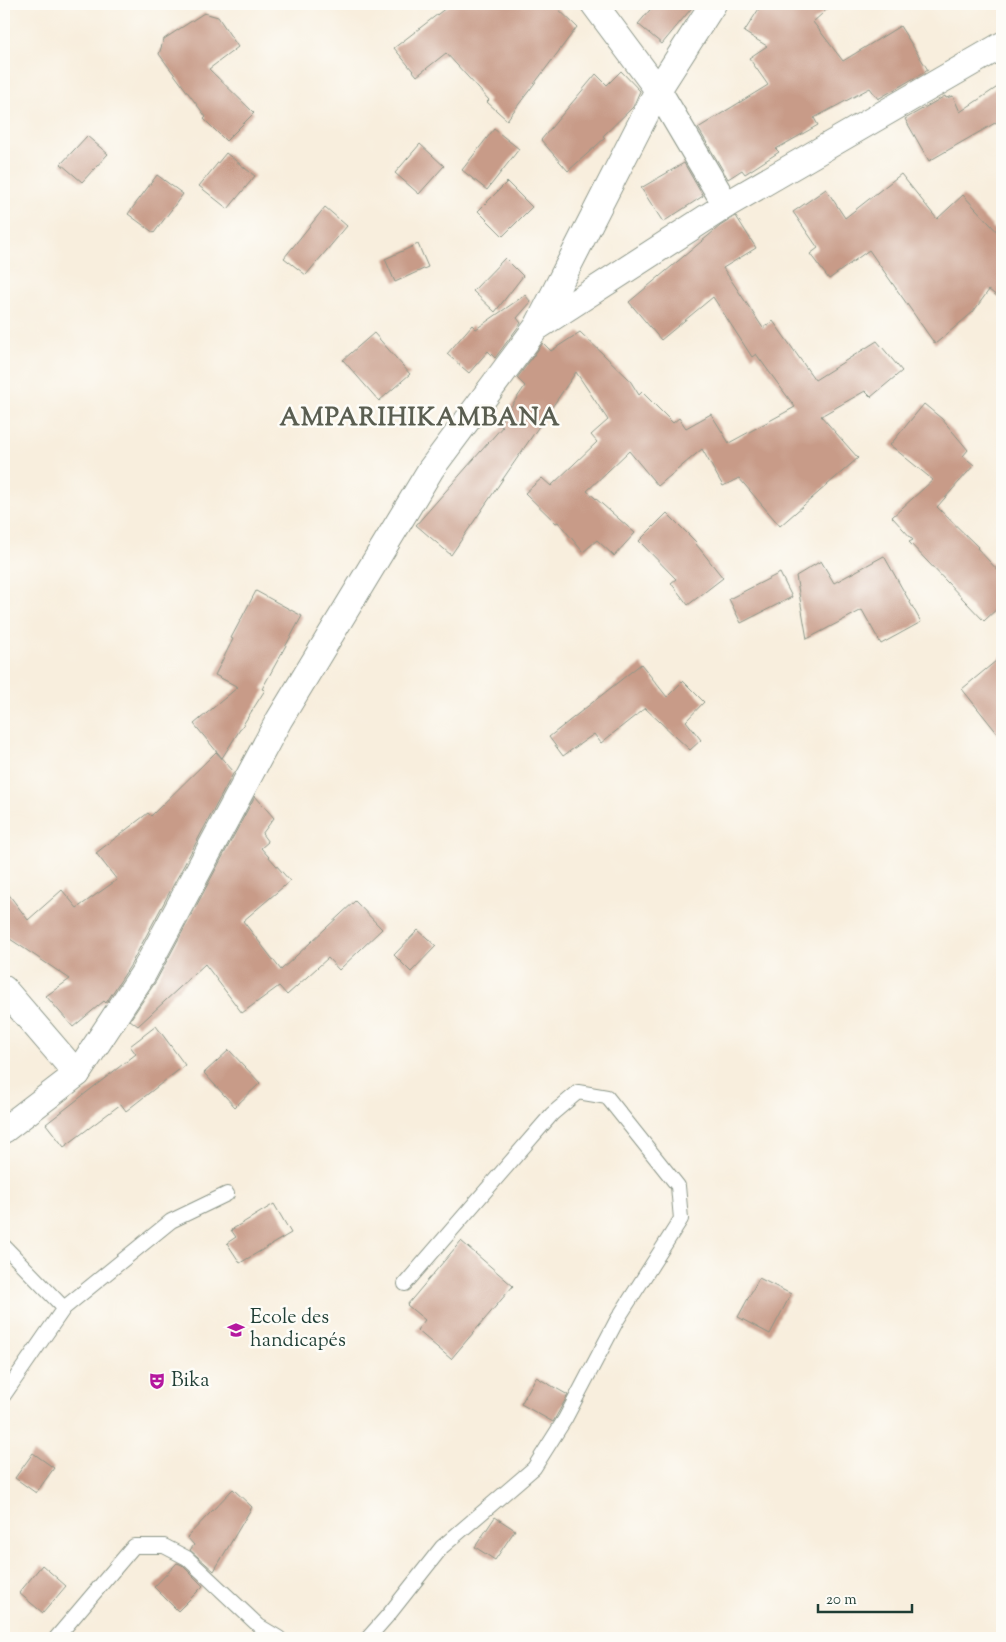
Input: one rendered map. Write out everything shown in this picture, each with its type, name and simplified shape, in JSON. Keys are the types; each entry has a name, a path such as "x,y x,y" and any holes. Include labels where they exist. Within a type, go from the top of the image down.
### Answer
{"street":[{"path":"594,4 658,90 726,205"},
{"path":"4,1130 77,1074 143,974 279,720 432,469 536,328 658,90 713,4"},
{"path":"536,328 726,205 1002,45"},
{"path":"4,989 77,1074"}],"lane":[{"path":"368,1638 442,1547 534,1468 564,1419 617,1320 681,1219 678,1186 607,1097 578,1092 552,1114 405,1284"},
{"path":"4,1394 64,1308 170,1221 227,1194"},
{"path":"4,1246 64,1308"},
{"path":"56,1638 134,1546 164,1546 187,1558 259,1626 279,1638"}],"building":[{"path":"451,4 553,4 577,27 507,120 487,102 489,100 446,53 417,76 394,48"},
{"path":"655,4 695,4 662,44 638,24"},
{"path":"762,4 833,4 813,22 843,61 900,26 928,70 878,99 870,88 814,118 818,125 776,149 779,152 745,174 742,170 728,179 698,128 768,85 749,58 767,46 744,32"},
{"path":"204,13 218,17 238,47 209,69 254,113 226,141 204,119 206,117 159,54 164,39"},
{"path":"621,71 640,91 633,107 603,136 605,138 568,171 541,140 596,74 607,85"},
{"path":"1002,84 1002,119 929,161 905,119 945,96 946,98 953,96 960,112"},
{"path":"494,129 519,149 487,190 462,170"},
{"path":"87,136 108,154 82,182 61,164"},
{"path":"420,144 444,166 419,194 395,173"},
{"path":"226,153 255,176 228,209 199,186"},
{"path":"684,163 703,196 663,222 641,188"},
{"path":"901,174 937,219 963,195 1002,237 1002,300 989,290 973,312 935,344 869,250 829,279 810,254 818,248 793,212 826,189 845,218"},
{"path":"157,175 183,194 154,233 128,214"},
{"path":"507,182 532,207 503,236 478,211"},
{"path":"325,207 347,226 306,275 284,258"},
{"path":"736,216 756,248 723,268 763,328 773,321 815,380 877,341 902,371 871,397 865,391 821,416 858,458 780,526 739,478 723,486 702,449 658,486 629,451 587,491 635,533 614,556 597,540 583,552 558,522 556,523 525,493 542,478 551,486 597,442 591,435 608,420 576,372 451,555 416,525 503,426 499,424 525,386 517,378 543,343 551,351 580,332 629,379 639,395 642,392 673,423 679,418 686,428 711,414 729,443 795,407 756,354 752,357 713,297 661,340 629,302 720,226"},
{"path":"418,244 428,267 395,282 385,259"},
{"path":"505,258 523,276 495,312 473,291"},
{"path":"525,295 531,302 517,318 521,323 495,358 488,351 469,373 447,354 472,325 476,329"},
{"path":"374,333 410,374 379,401 343,360"},
{"path":"924,404 942,419 968,450 963,456 974,465 937,507 978,547 1002,575 1002,604 984,621 909,542 913,540 892,517 933,480 890,445"},
{"path":"667,513 697,543 723,578 688,605 671,583 676,579 639,541"},
{"path":"884,556 921,622 881,644 862,610 807,639 796,576 821,561 834,583"},
{"path":"780,573 792,597 741,623 729,599"},
{"path":"256,591 302,616 262,689 265,690 222,758 194,724 238,687 215,675 233,639 231,638"},
{"path":"1002,656 1002,739 962,689"},
{"path":"641,664 667,697 683,681 704,702 686,721 701,740 690,750 645,708 601,743 594,734 563,756 549,737"},
{"path":"216,752 234,772 130,966 106,1003 104,1001 73,1027 46,996 70,979 4,935 4,888 28,920 62,890 77,908 117,880 96,853 148,813 151,816"},
{"path":"255,796 274,818 262,834 268,842 261,848 290,881 243,921 281,970 355,901 382,929 339,970 328,958 287,995 279,986 242,1013 205,964 138,1026 130,1020 156,981"},
{"path":"418,930 436,946 411,972 394,955"},
{"path":"156,1026 185,1065 126,1111 121,1104 64,1147 46,1124 136,1054 130,1046"},
{"path":"229,1050 260,1083 235,1107 204,1073"},
{"path":"274,1204 291,1233 240,1263 227,1243 236,1237 231,1230"},
{"path":"461,1241 513,1286 451,1359 417,1330 425,1320 407,1305"},
{"path":"759,1278 791,1294 770,1334 738,1317"},
{"path":"536,1377 568,1395 553,1422 521,1404"},
{"path":"33,1453 54,1468 36,1493 15,1478"},
{"path":"233,1489 252,1507 214,1571 190,1550 194,1545 187,1537"},
{"path":"495,1517 515,1530 495,1560 475,1547"},
{"path":"177,1563 182,1565 203,1586 178,1611 154,1587"},
{"path":"42,1565 66,1586 43,1613 19,1593"}],"place":[{"name":"Ecole des handicapés","path":"236,1330"},
{"name":"Bika","path":"157,1381"}],"district":[{"name":"AMPARIHIKAMBANA","path":"420,419"}]}
